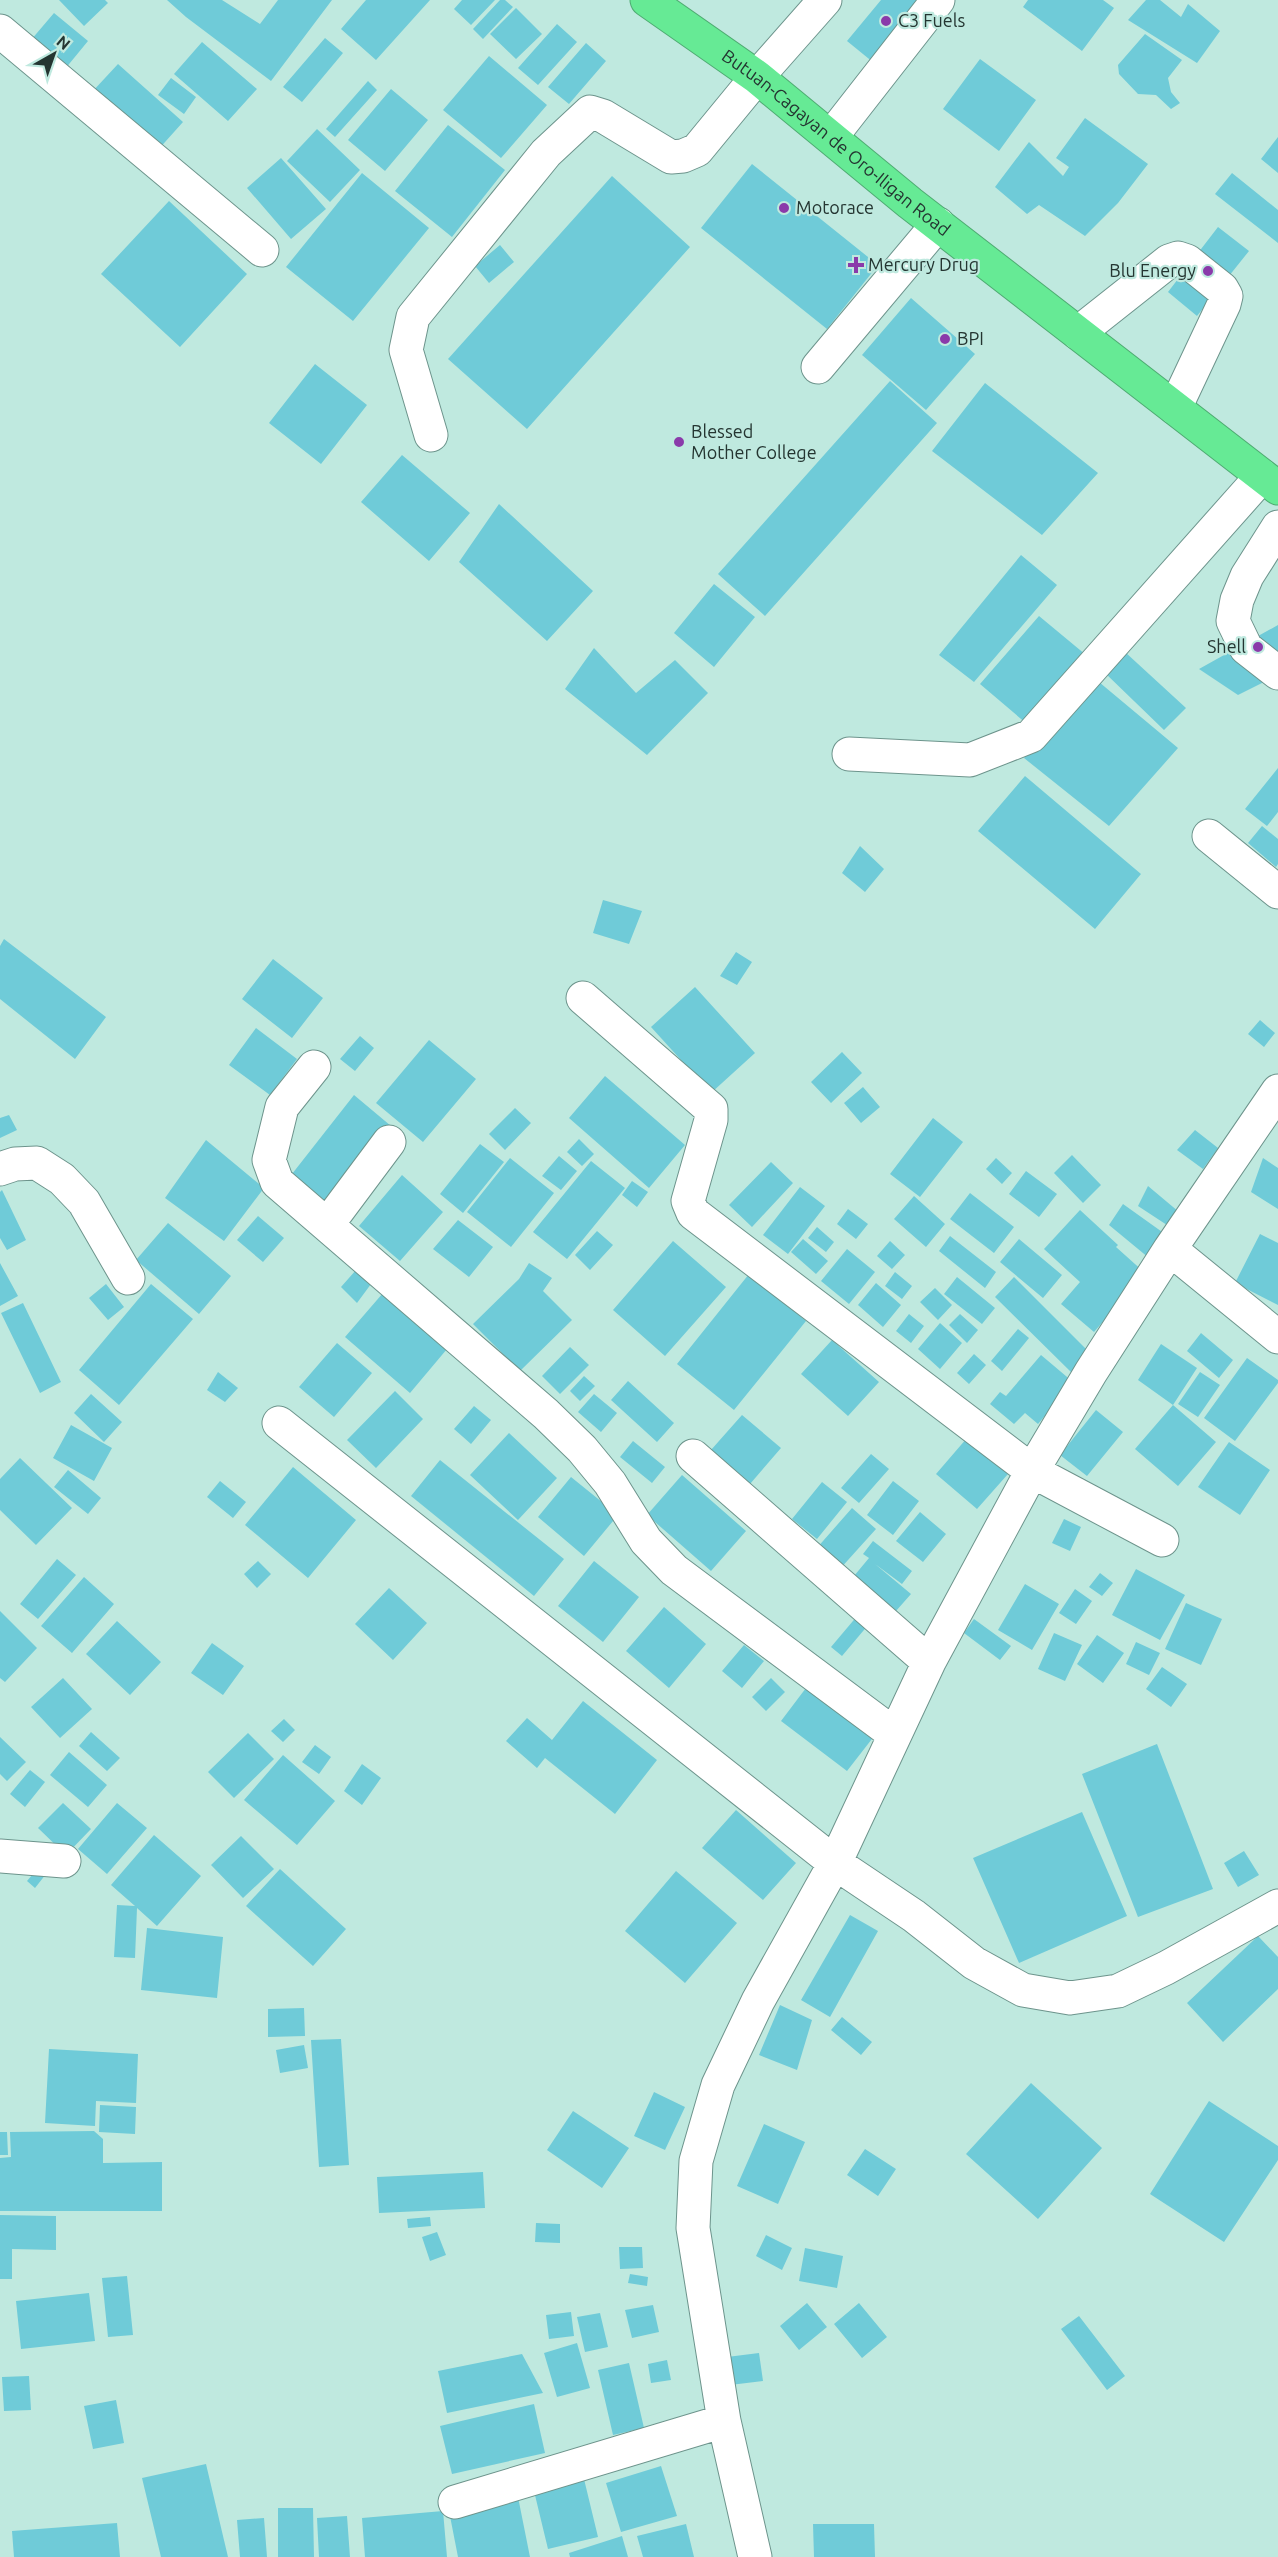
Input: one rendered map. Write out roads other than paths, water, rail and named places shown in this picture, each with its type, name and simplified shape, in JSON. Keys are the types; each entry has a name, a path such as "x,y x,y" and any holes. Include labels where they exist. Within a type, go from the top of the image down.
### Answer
{"highway":[{"name":"Butuan-Cagayan de Oro-Iligan Road","path":"647,0 757,77 938,224 1270,482"}],"street":[{"path":"431,435 406,350 413,317 546,153 591,112 603,116 671,157 683,156 697,150 825,0"},
{"path":"831,137 938,0"},
{"path":"0,31 262,250"},
{"path":"818,367 938,224"},
{"path":"1078,333 1169,261 1178,258 1187,261 1222,289 1226,296 1175,408"},
{"path":"849,754 970,760 1031,736 1270,482"},
{"path":"1278,527 1247,576 1237,600 1233,621 1246,648 1278,673"},
{"path":"1209,836 1278,892"},
{"path":"583,998 711,1109 711,1120 688,1201 693,1213 1032,1471 1162,1540"},
{"path":"314,1067 282,1107 269,1160 278,1182 546,1414 582,1449 610,1483 646,1541 674,1570 894,1734"},
{"path":"755,2557 724,2421 693,2228 696,2161 718,2085 758,2001 835,1863 928,1662 1032,1471 1090,1372 1170,1249 1278,1091"},
{"path":"327,1225 389,1142"},
{"path":"0,1169 15,1164 37,1163 62,1179 84,1202 128,1278"},
{"path":"1170,1249 1278,1337"},
{"path":"279,1423 835,1863 914,1916 974,1963 1023,1990 1070,1998 1118,1992 1278,1906"},
{"path":"693,1456 928,1662"},
{"path":"0,1856 64,1861"},
{"path":"455,2502 724,2421"}],"place":[{"name":"C3 Fuels","path":"886,21"},
{"name":"Motorace","path":"784,208"},
{"name":"Mercury Drug","path":"856,265"},
{"name":"Blu Energy","path":"1208,271"},
{"name":"BPI","path":"945,339"},
{"name":"Blessed Mother College","path":"679,442"},
{"name":"Shell","path":"1258,647"}]}
